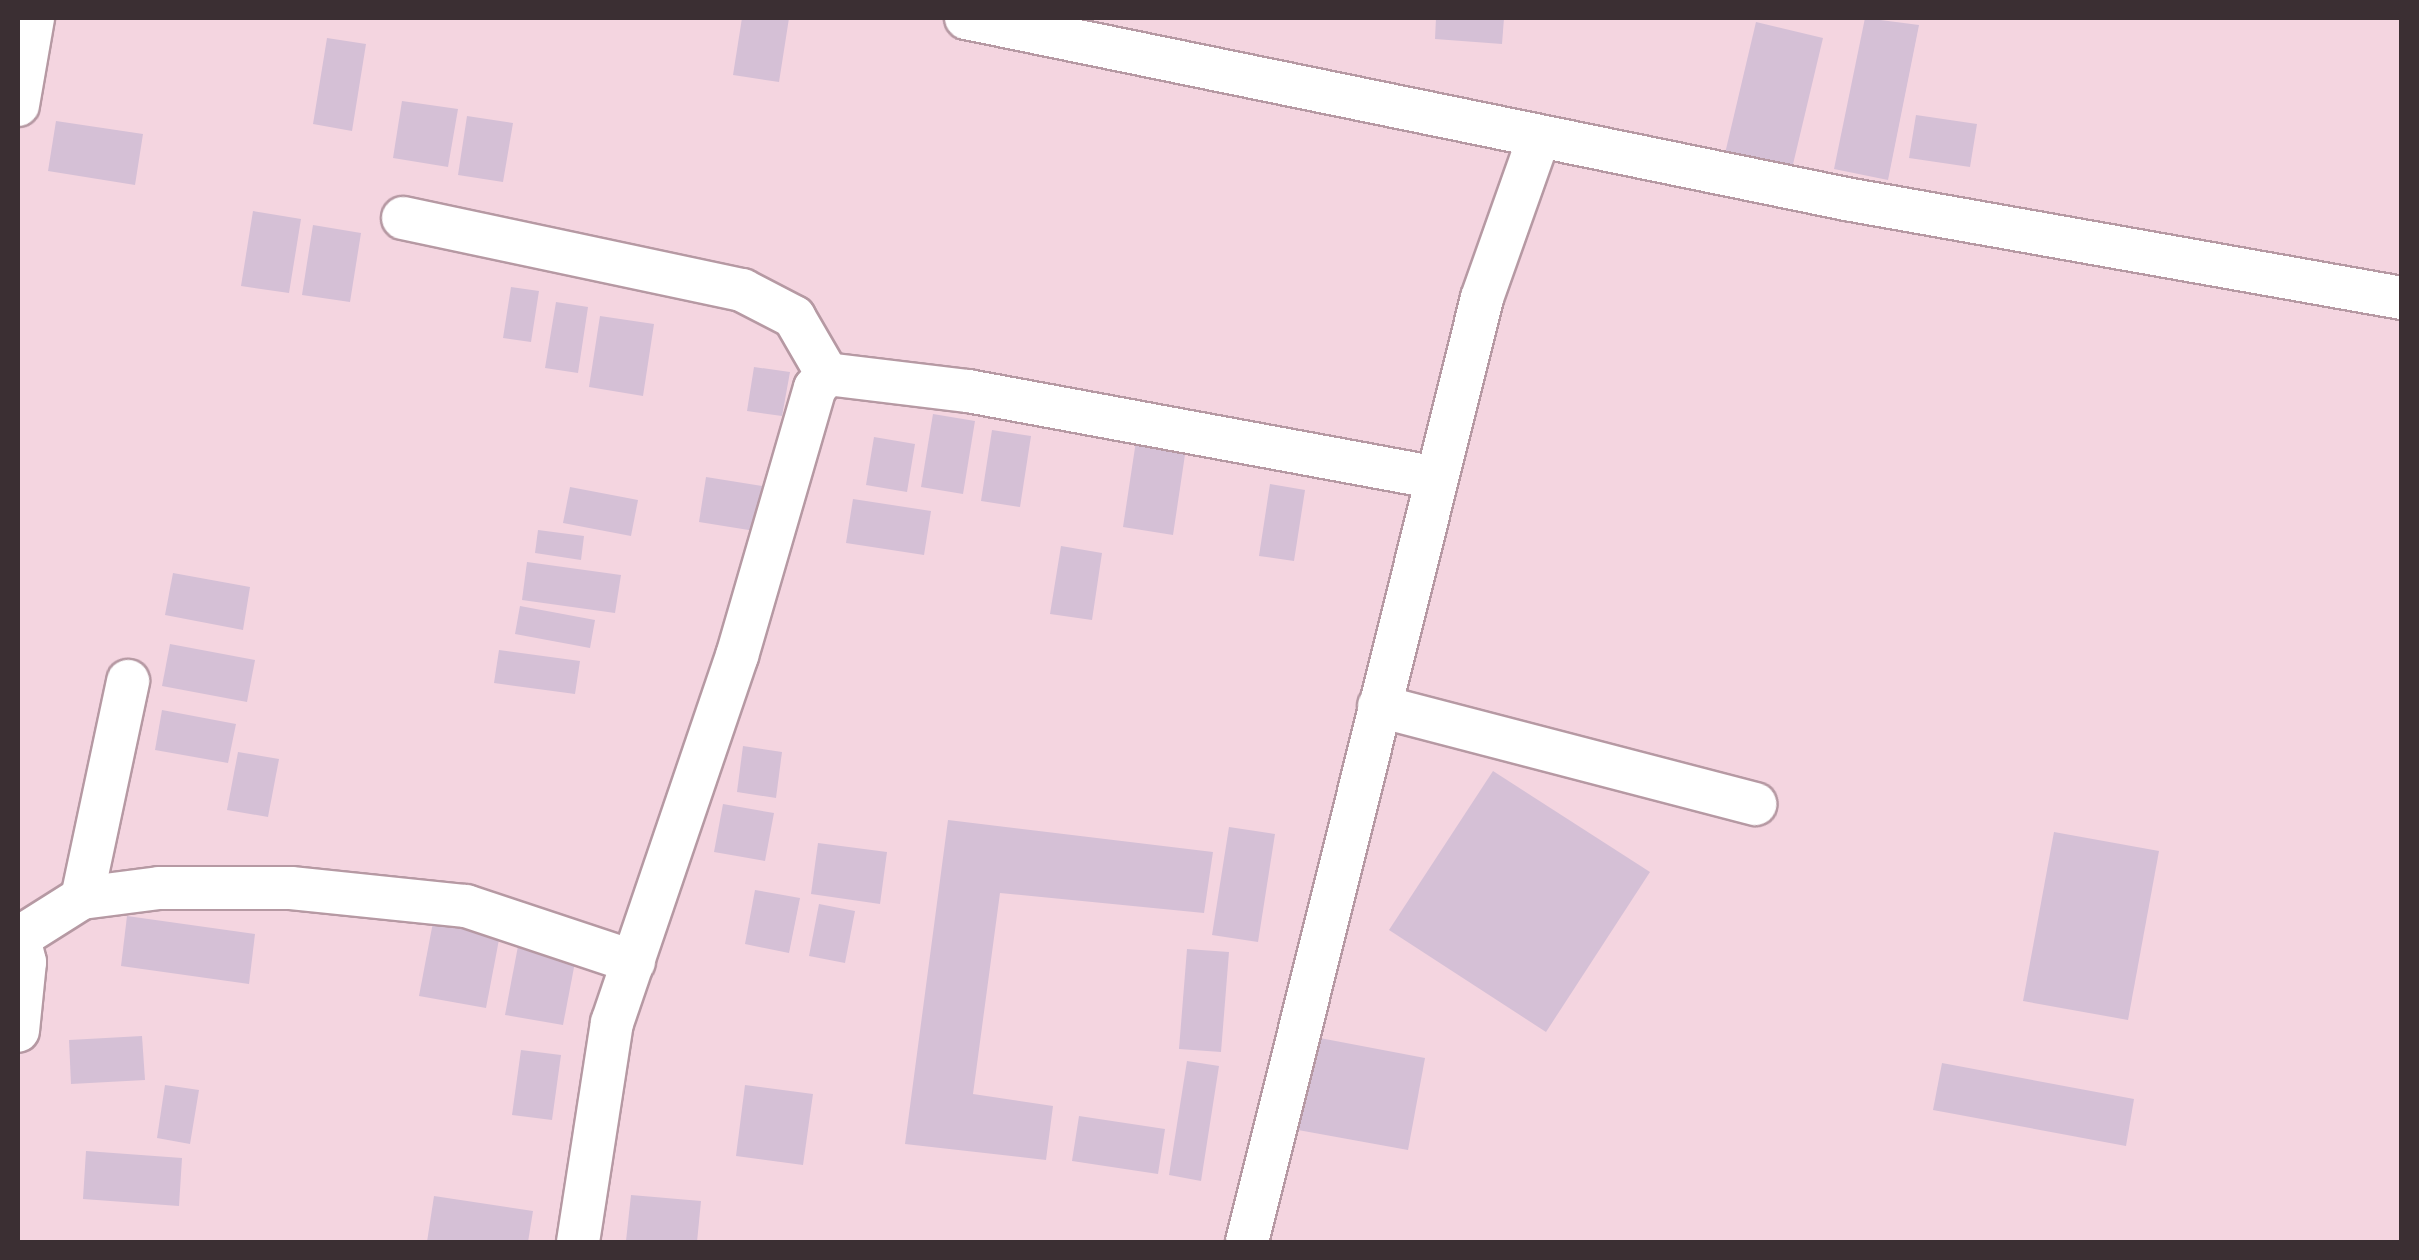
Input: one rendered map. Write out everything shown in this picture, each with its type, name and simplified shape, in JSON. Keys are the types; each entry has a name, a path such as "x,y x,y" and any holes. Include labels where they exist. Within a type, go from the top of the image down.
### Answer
{"street":[{"path":"18,106 33,18"},
{"path":"966,18 1539,136 2402,298"},
{"path":"1247,1242 1482,298 1539,136"},
{"path":"402,218 757,295 794,318 827,374"},
{"path":"827,374 950,388 1436,478"},
{"path":"578,1242 612,1023 748,620 814,388 827,374"},
{"path":"82,898 128,682"},
{"path":"1379,706 1755,804"},
{"path":"18,1031 19,935 82,898 159,888 415,899 528,920 634,962"}],"building":[{"path":"742,18 789,18 779,82 733,75"},
{"path":"1436,18 1504,18 1502,44 1435,39"},
{"path":"1865,18 1919,25 1888,180 1834,169"},
{"path":"1756,22 1823,38 1790,177 1723,162"},
{"path":"327,38 366,44 352,131 313,124"},
{"path":"402,101 458,109 448,167 393,158"},
{"path":"1916,115 1977,124 1970,167 1909,158"},
{"path":"467,116 513,123 503,182 458,175"},
{"path":"56,121 143,134 135,185 48,171"},
{"path":"253,211 301,219 289,293 241,286"},
{"path":"313,225 361,233 350,302 302,295"},
{"path":"511,287 539,291 531,342 503,338"},
{"path":"556,302 588,307 578,373 545,368"},
{"path":"600,316 654,324 643,396 589,387"},
{"path":"754,367 790,372 782,416 747,411"},
{"path":"933,414 975,421 963,494 921,487"},
{"path":"992,430 1031,436 1020,507 981,501"},
{"path":"874,437 915,444 907,492 866,485"},
{"path":"1136,441 1186,448 1173,535 1123,527"},
{"path":"706,477 762,486 755,531 699,522"},
{"path":"1270,484 1305,490 1294,561 1259,556"},
{"path":"570,487 638,500 631,536 563,523"},
{"path":"853,499 931,511 924,555 846,543"},
{"path":"538,530 584,536 581,560 535,553"},
{"path":"1061,546 1102,553 1092,620 1050,614"},
{"path":"527,562 621,575 615,613 522,600"},
{"path":"173,573 250,587 243,630 165,615"},
{"path":"520,606 595,620 590,648 515,634"},
{"path":"170,644 255,660 247,702 162,686"},
{"path":"499,650 580,661 575,694 494,683"},
{"path":"162,710 236,724 228,763 155,750"},
{"path":"743,746 782,752 776,798 737,792"},
{"path":"238,752 279,759 268,817 227,810"},
{"path":"1493,771 1650,872 1546,1032 1389,930"},
{"path":"723,804 774,813 765,861 714,852"},
{"path":"948,820 1213,852 1204,913 1000,893 973,1094 1053,1106 1046,1160 905,1144"},
{"path":"1229,827 1275,834 1258,942 1212,935"},
{"path":"2054,832 2159,851 2128,1020 2023,1001"},
{"path":"818,843 887,852 880,904 811,894"},
{"path":"755,890 800,898 789,953 745,944"},
{"path":"819,904 855,911 845,963 809,956"},
{"path":"127,916 255,934 249,984 121,966"},
{"path":"434,917 501,929 486,1008 419,996"},
{"path":"518,946 576,957 563,1025 505,1015"},
{"path":"1187,949 1229,952 1221,1052 1179,1049"},
{"path":"1304,1035 1425,1058 1408,1150 1287,1128"},
{"path":"142,1036 145,1080 71,1084 69,1040"},
{"path":"521,1050 561,1055 552,1120 512,1115"},
{"path":"1187,1061 1219,1066 1201,1181 1169,1175"},
{"path":"1942,1063 2134,1099 2126,1146 1933,1110"},
{"path":"165,1085 199,1090 190,1144 157,1138"},
{"path":"745,1085 813,1094 803,1165 736,1156"},
{"path":"1079,1116 1165,1129 1158,1174 1072,1161"},
{"path":"86,1151 182,1158 179,1206 83,1199"},
{"path":"631,1195 701,1201 697,1242 626,1241"},
{"path":"434,1196 533,1211 528,1242 427,1242"}]}
